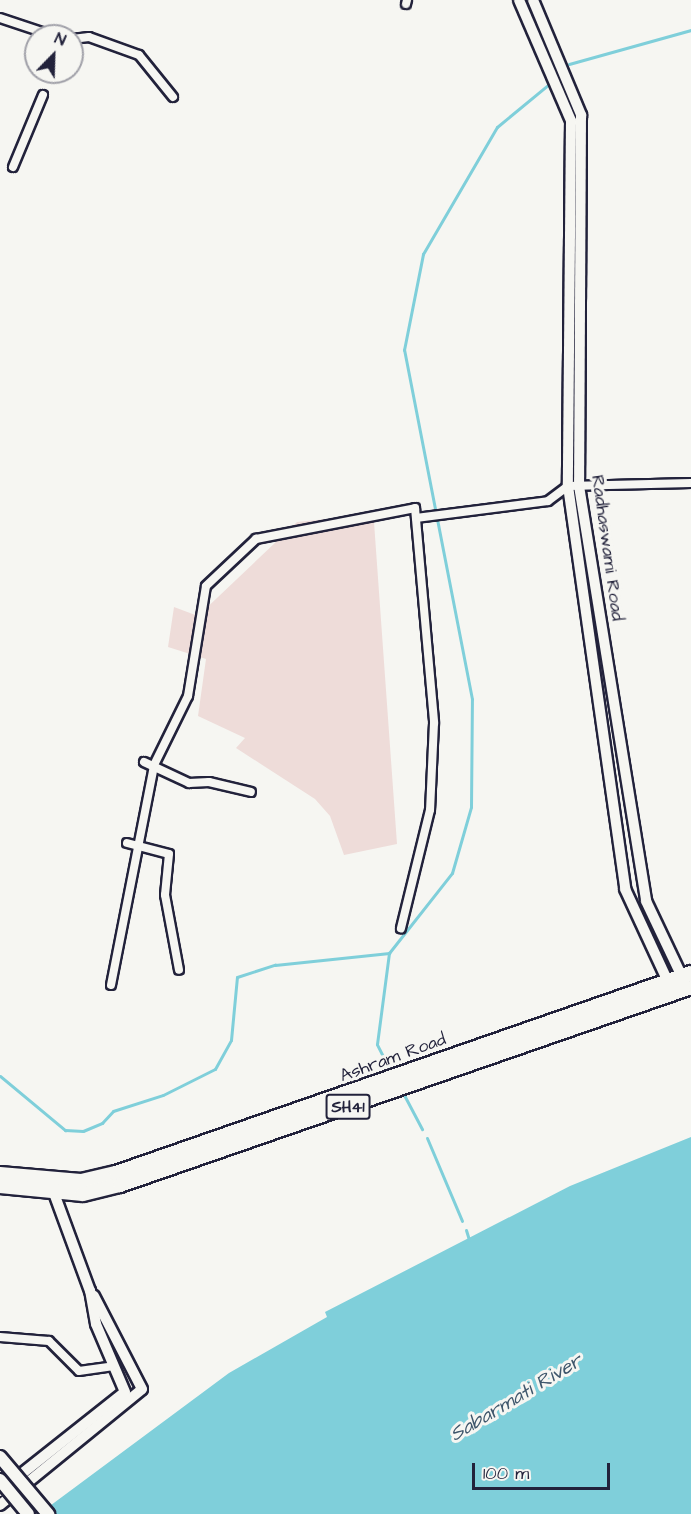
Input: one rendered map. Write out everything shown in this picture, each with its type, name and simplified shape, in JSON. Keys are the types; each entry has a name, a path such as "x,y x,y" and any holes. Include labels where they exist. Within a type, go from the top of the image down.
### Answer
{"main road":[{"name":"Ashram Road","path":"0,1186 54,1186 116,1173 688,982"},
{"name":"Ashram Road","path":"0,1174 54,1186"},
{"path":"0,1457 48,1514"},
{"path":"0,1480 28,1514"}],"street":[{"name":"Radhaswami Road","path":"519,0 554,71 572,132 574,486 625,889 671,987"},
{"name":"Radhaswami Road","path":"533,0 564,66 581,115 584,196 574,486 646,901 688,982"},
{"path":"0,18 24,26"},
{"path":"84,38 89,37 139,55 173,97"},
{"path":"554,71 564,66"},
{"path":"13,167 43,95"},
{"path":"416,518 548,501 574,486 691,483"},
{"path":"111,985 154,765 188,696 206,586 256,539 416,508 434,723 430,810 401,928"},
{"path":"144,762 189,783 209,782 251,792"},
{"path":"127,843 169,854 165,895 179,970"},
{"path":"0,1491 125,1392 96,1324 90,1291 54,1186"},
{"path":"0,1505 142,1389 90,1291"},
{"path":"0,1337 50,1341 79,1371 114,1366"}],"shaded area":[{"path":"337,518 374,522 397,844 344,855 330,816 315,799 236,748 245,738 198,716 206,659 168,647 174,607 198,616 297,522"}],"water":[{"name":"Sabarmati River","path":"691,1137 691,1514 39,1514 229,1373 327,1317 325,1312 570,1186"}],"waterway":[{"path":"569,64 691,30"},
{"path":"391,1072 377,1044 389,953 452,873 471,807 472,699 404,350 423,254 497,127 549,84"},
{"path":"0,1076 65,1130 83,1131 102,1123 113,1111 163,1095 215,1069 231,1040 237,977 275,965 389,953"},
{"path":"403,1093 422,1129"},
{"path":"427,1138 462,1221"},
{"path":"466,1230 469,1240"}]}
